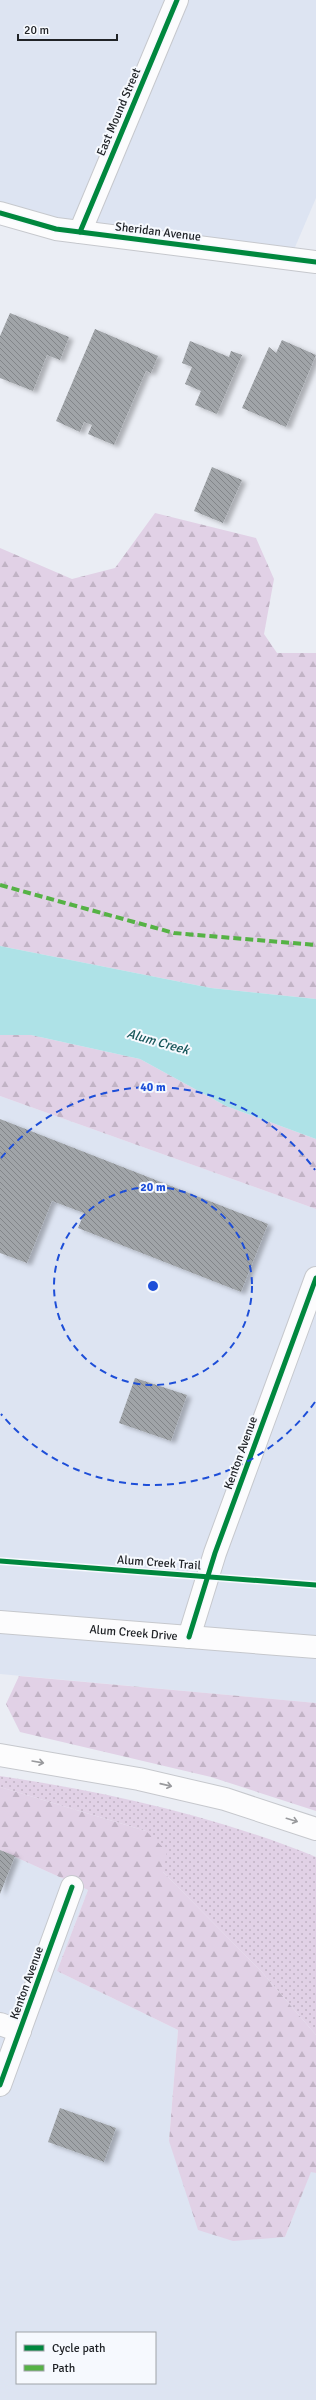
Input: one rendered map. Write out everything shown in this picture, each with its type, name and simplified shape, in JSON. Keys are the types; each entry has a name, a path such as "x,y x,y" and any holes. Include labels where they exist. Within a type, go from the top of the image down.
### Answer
{"main road":[{"name":"East Mound Street","path":"80,232 177,0"},
{"name":"Sheridan Avenue","path":"0,213 56,229 316,262"},
{"name":"Kenton Avenue","path":"189,1636 215,1553 316,1278"},
{"name":"Alum Creek Drive","path":"0,1622 316,1647"},
{"path":"0,1755 139,1779 217,1797 316,1829"},
{"name":"Kenton Avenue","path":"0,2085 10,2028 72,1887"}],"shaded area":[{"path":"0,0 316,0 316,198 290,259 0,213"},
{"path":"0,1096 316,1209 316,1703 0,1674"},
{"path":"0,1850 88,1890 57,1971 178,2030 169,2141 285,2237 311,2171 316,2173 316,2400 0,2400"}],"green space":[{"path":"155,513 256,538 274,579 264,634 277,653 316,653 316,999 211,988 0,946 0,548 72,579 115,568"},
{"path":"0,1035 31,1035 140,1059 226,1106 316,1139 316,1209 0,1096"},
{"path":"19,1676 316,1703 316,1811 211,1777 20,1732 6,1704"},
{"path":"0,1776 40,1782 161,1807 239,1829 316,1857 316,2035 261,1971 163,1872 146,1831 0,1787"},
{"path":"0,1787 146,1831 167,1851 163,1872 261,1971 316,2035 316,2173 311,2172 285,2237 233,2241 198,2230 169,2141 178,2030 57,1971 88,1890 0,1850"}],"water":[{"name":"Alum Creek","path":"0,946 211,988 316,999 316,1139 226,1106 140,1059 31,1035 0,1035"}],"building":[{"path":"10,313 69,337 60,360 47,355 33,391 0,378 0,336"},
{"path":"95,329 158,356 151,373 146,371 114,445 88,434 92,425 84,422 80,432 56,421"},
{"path":"282,340 316,355 286,427 242,408 269,347 276,353"},
{"path":"190,341 229,357 231,351 242,355 217,414 195,405 201,391 185,384 192,367 182,363"},
{"path":"212,467 242,480 223,523 194,511"},
{"path":"0,1119 268,1224 241,1292 78,1228 84,1213 52,1201 27,1263 0,1253"},
{"path":"135,1378 187,1395 171,1441 119,1423"},
{"path":"0,1850 15,1856 0,1894"},
{"path":"60,2108 116,2128 104,2162 48,2142"}],"marked path":[{"path":"0,885 174,933 316,945"}],"cycle path":[{"path":"80,232 177,0"},
{"path":"0,213 56,229 316,262"},
{"path":"189,1637 215,1553 316,1278"},
{"name":"Alum Creek Trail","path":"0,1561 316,1585"},
{"path":"0,2085 72,1887"}]}
